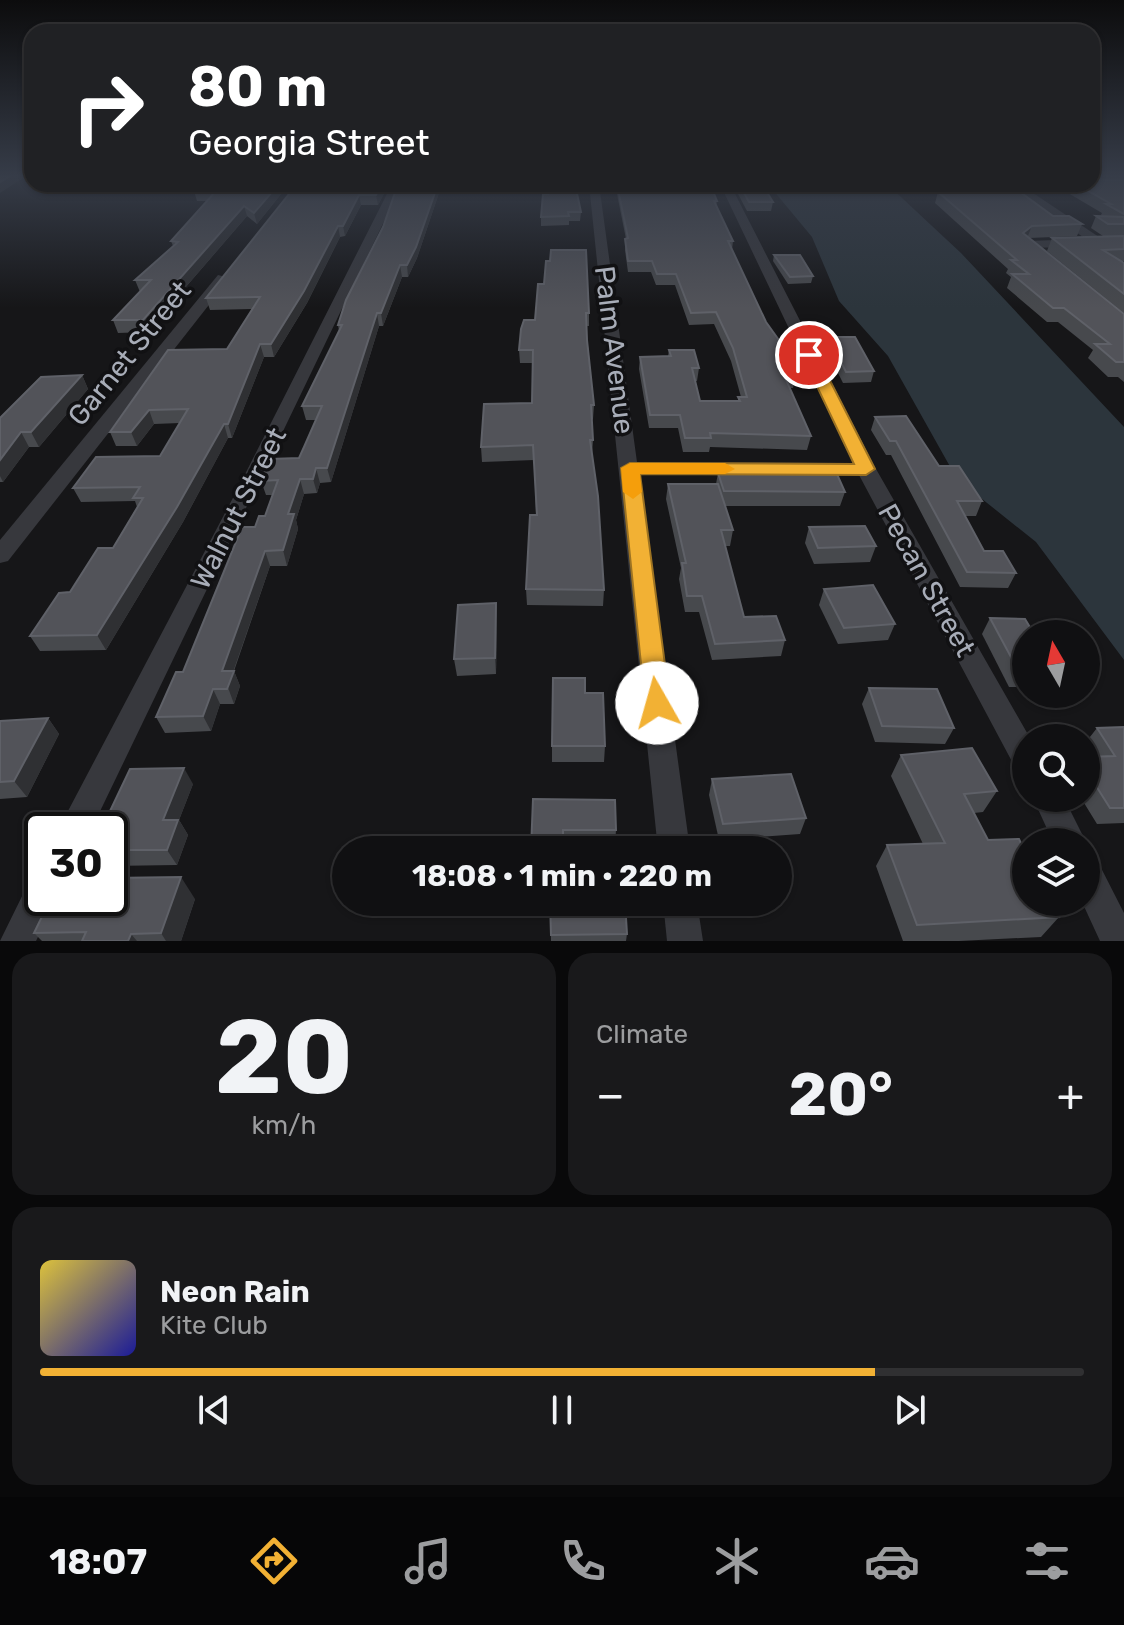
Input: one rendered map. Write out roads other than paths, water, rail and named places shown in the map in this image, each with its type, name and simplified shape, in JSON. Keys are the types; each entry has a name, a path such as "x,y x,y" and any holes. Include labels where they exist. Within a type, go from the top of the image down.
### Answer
{"street":[{"name":"Walnut Street","path":"83,812 245,494 379,220"},
{"name":"Palm Avenue","path":"599,220 672,836"},
{"name":"Pecan Street","path":"743,220 866,469 1012,734"},
{"path":"1065,220 1098,242"},
{"path":"1039,255 1027,245 1124,242"},
{"name":"Garnet Street","path":"0,555 230,269"},
{"path":"630,468 866,469"},
{"path":"1100,902 1119,941"},
{"path":"17,941 30,916"},
{"path":"682,916 685,941"}]}
